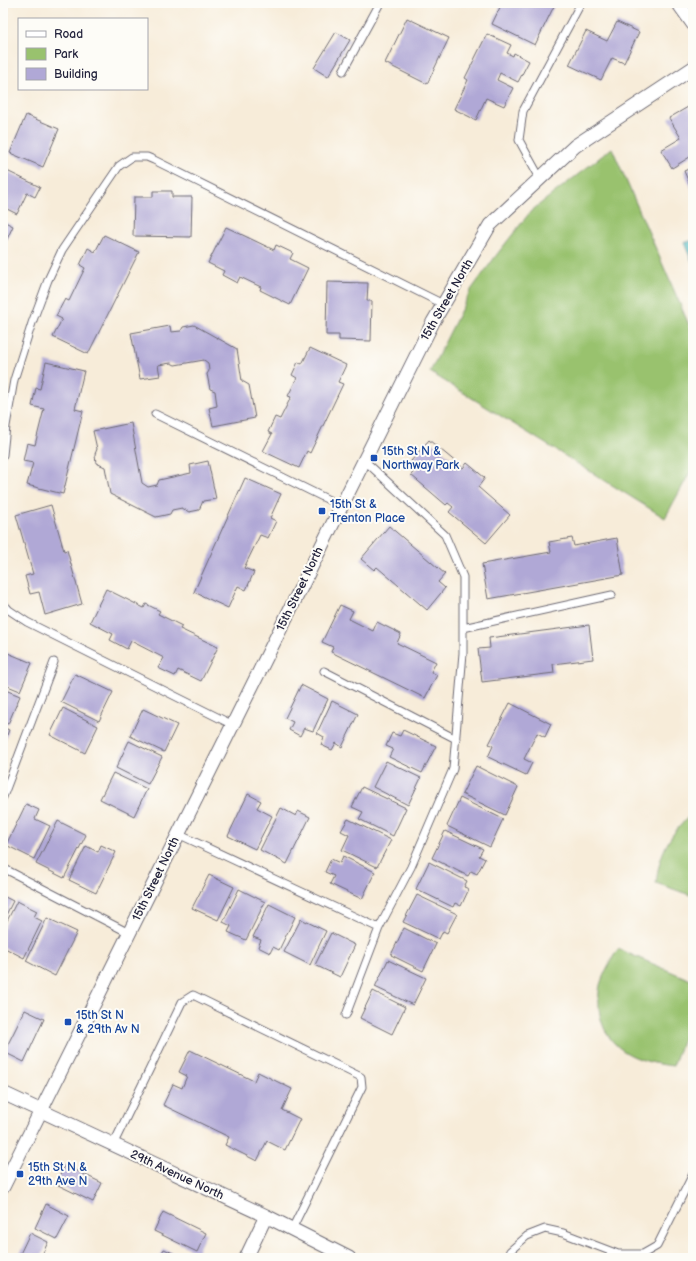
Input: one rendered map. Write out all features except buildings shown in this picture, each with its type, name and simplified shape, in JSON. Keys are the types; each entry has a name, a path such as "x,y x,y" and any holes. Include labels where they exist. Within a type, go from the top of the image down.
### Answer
{"street":[{"path":"678,3 693,24"},
{"name":"15th Street North","path":"3,1187 433,322 490,225 575,146 693,68"},
{"name":"29th Avenue North","path":"3,1093 266,1216 349,1258"},
{"path":"246,1258 266,1216"}],"lane":[{"path":"343,71 380,3"},
{"path":"540,178 519,140 523,112 582,3"},
{"path":"3,455 6,426 14,380 48,280 62,250 99,194 119,166 132,157 147,157 154,160 443,304"},
{"path":"155,414 341,506"},
{"path":"346,1015 379,928 410,867 453,769 463,653 463,577 445,535 364,460"},
{"path":"463,628 612,596"},
{"path":"3,603 9,610 27,622 233,724"},
{"path":"3,797 54,662"},
{"path":"324,671 456,740"},
{"path":"178,834 379,928"},
{"path":"3,868 129,933"},
{"path":"113,1145 182,1002 193,995 361,1077 362,1087 292,1229"},
{"path":"507,1258 510,1251 527,1236 545,1229 563,1233 618,1254 643,1254 657,1246 693,1174"}],"green space":[{"path":"612,148 693,334 693,467 665,518 430,372 471,290 531,211"},
{"path":"693,814 693,896 656,883 659,867 666,846 679,827"},
{"path":"618,949 693,981 693,1013 673,1066 647,1061 624,1051 615,1044 608,1035 602,1023 599,1009 599,988 610,962"}],"water":[{"path":"693,240 693,264 684,243"}],"place":[{"name":"15th St N & Northway Park","path":"374,458"},
{"name":"15th St & Trenton Place","path":"322,511"},
{"name":"15th St N & 29th Av N","path":"68,1022"},
{"name":"15th St N & 29th Ave N","path":"20,1174"}]}
